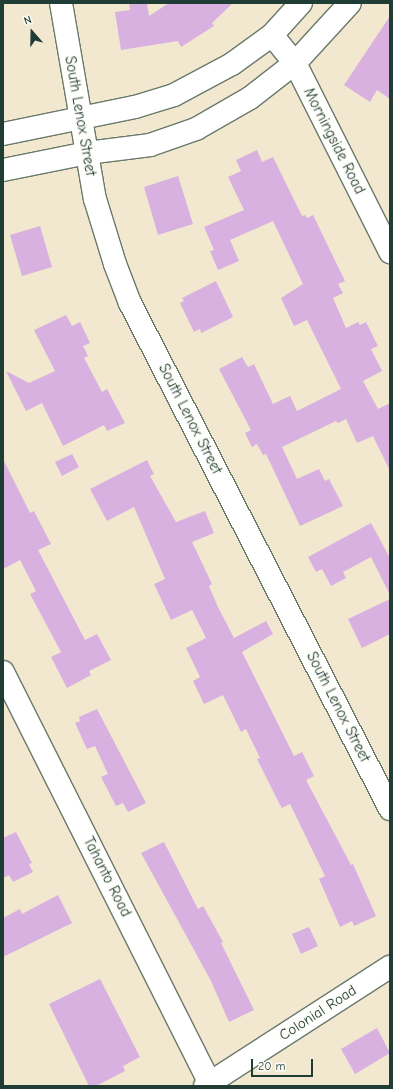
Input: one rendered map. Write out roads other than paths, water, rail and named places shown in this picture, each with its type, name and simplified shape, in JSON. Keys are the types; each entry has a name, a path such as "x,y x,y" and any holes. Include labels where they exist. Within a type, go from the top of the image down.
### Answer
{"street":[{"name":"South Lenox Street","path":"61,3 80,119 104,229 130,303 390,809"},
{"path":"3,134 80,119 174,95 232,64 272,35 300,3"},
{"path":"3,170 87,153 150,146 176,138 238,106 295,63 350,3"},
{"name":"Morningside Road","path":"272,35 295,63 390,252"},
{"name":"Tahanto Road","path":"3,672 208,1084"},
{"name":"Colonial Road","path":"208,1084 390,967"}]}
